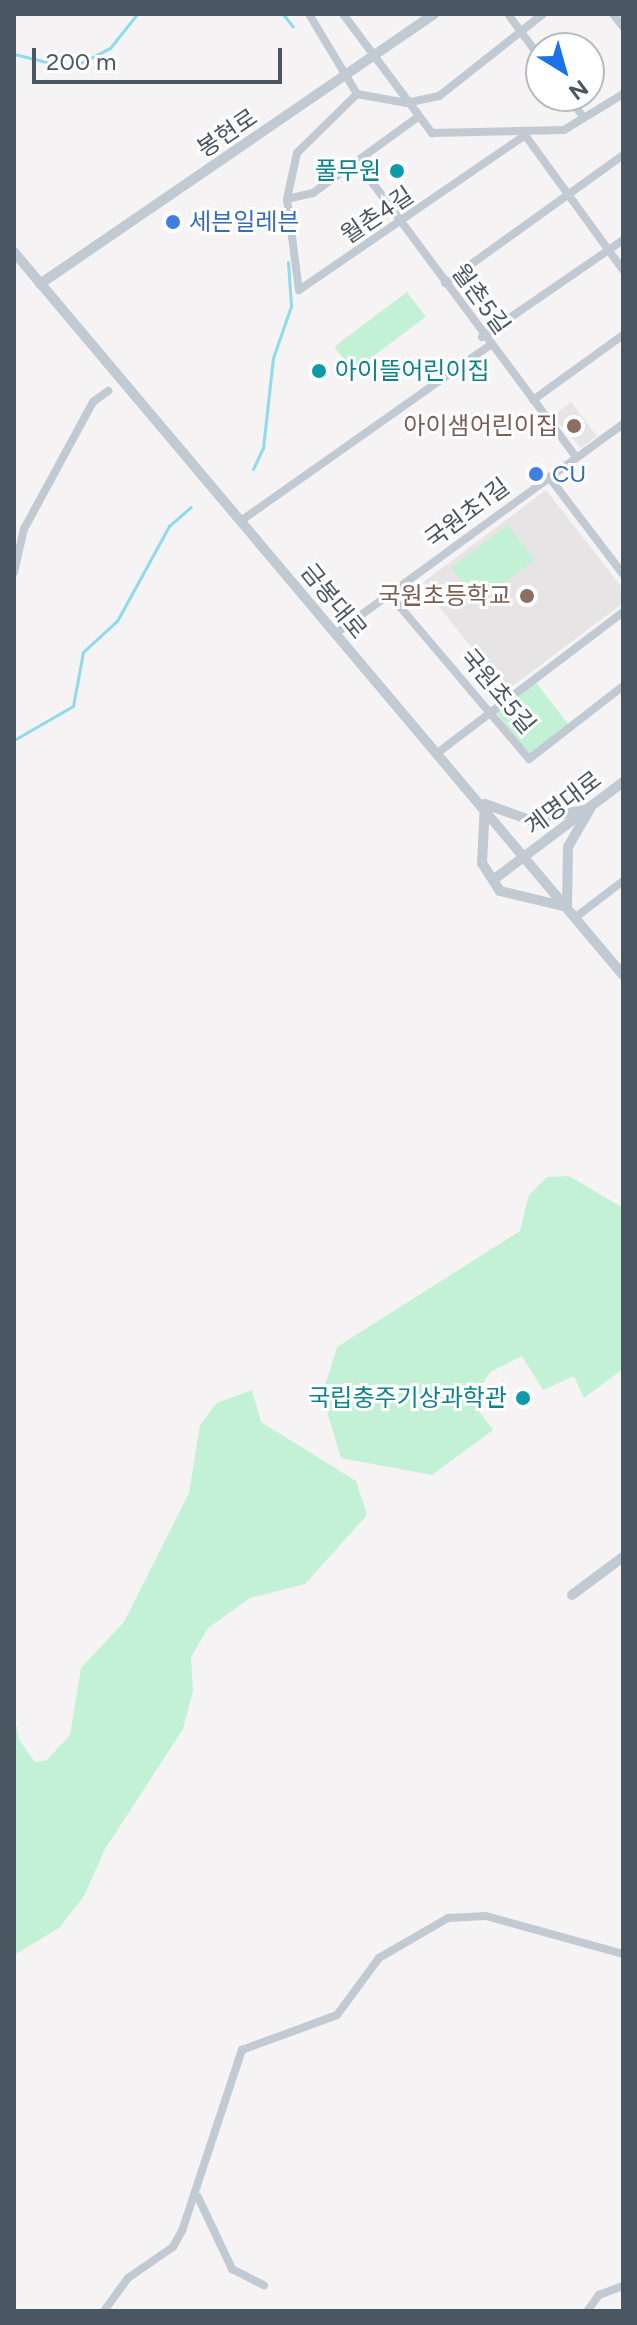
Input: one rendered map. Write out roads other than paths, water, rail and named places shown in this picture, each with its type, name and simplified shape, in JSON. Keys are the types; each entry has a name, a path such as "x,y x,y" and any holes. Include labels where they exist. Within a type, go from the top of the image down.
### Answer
{"street":[{"path":"309,14 357,94 407,103 439,96 543,14"},
{"path":"343,14 432,133 525,135 564,130 623,94"},
{"name":"봉현로","path":"40,284 435,14"},
{"path":"508,14 525,36"},
{"path":"613,14 623,27"},
{"path":"357,94 297,153 287,199 313,193 418,117"},
{"path":"580,112 584,118"},
{"path":"525,135 623,270"},
{"name":"월촌4길","path":"287,199 295,229 299,290 401,224 525,135"},
{"path":"445,283 623,155"},
{"name":"월촌5길","path":"357,162 482,337 576,457"},
{"path":"482,337 623,240"},
{"name":"금봉대로","path":"16,259 242,520 335,634 485,804 623,975"},
{"path":"533,400 623,335"},
{"path":"242,520 489,346"},
{"path":"14,572 24,529 93,402 108,391"},
{"name":"국원초1길","path":"335,634 623,424"},
{"path":"549,477 623,574"},
{"path":"14,532 24,529"},
{"name":"국원초5길","path":"390,595 529,759 623,686"},
{"path":"440,751 623,612"},
{"name":"계명대로","path":"493,880 623,782"},
{"path":"485,804 530,820 590,809 568,847 567,907 500,891 482,863 485,804"},
{"path":"576,917 623,881"},
{"path":"572,1595 623,1557"},
{"path":"104,2311 128,2278 173,2247 198,2197 242,2050 337,2015 379,1958 423,1928 486,1916 623,1954"},
{"path":"198,2197 232,2269 264,2285"},
{"path":"588,2310 599,2295 623,2286"}],"waterway":[{"path":"14,54 71,68 110,48 137,14"},
{"path":"283,14 293,27"},
{"path":"253,469 263,448 273,358 291,306 288,262"},
{"path":"14,740 73,706 83,652 117,621 169,526 191,507"}],"place":[{"name":"풀무원","path":"397,171"},
{"name":"세븐일레븐","path":"173,222"},
{"name":"아이뜰어린이집","path":"319,371"},
{"name":"아이샘어린이집","path":"574,426"},
{"name":"CU","path":"536,474"},
{"name":"국원초등학교","path":"527,596"},
{"name":"국립충주기상과학관","path":"523,1398"}]}
